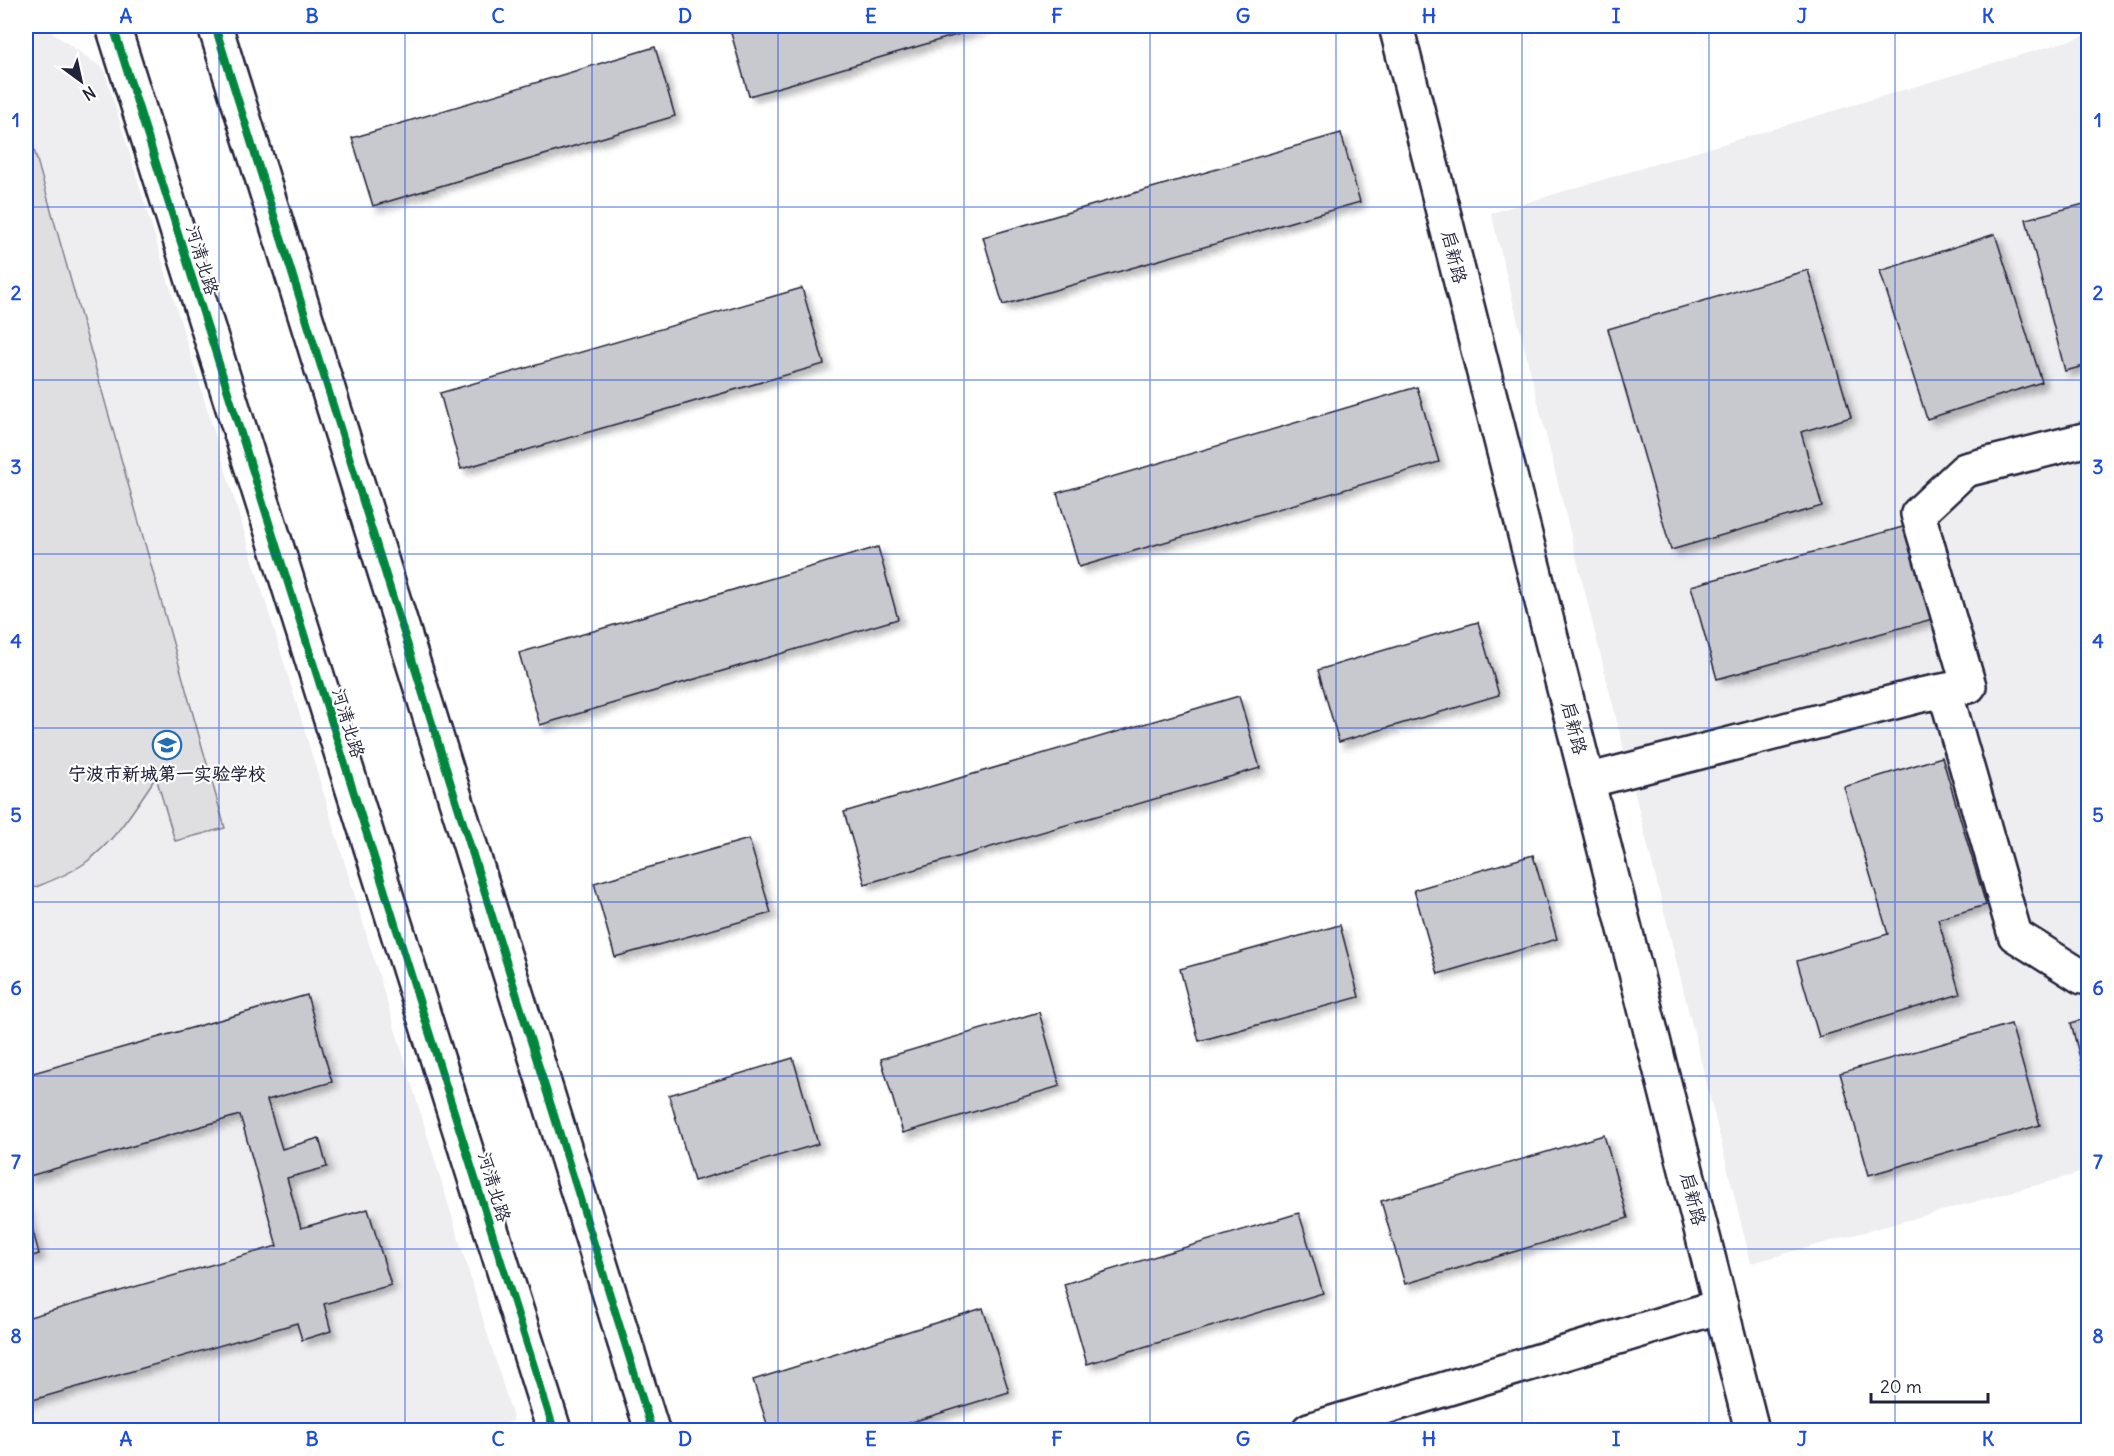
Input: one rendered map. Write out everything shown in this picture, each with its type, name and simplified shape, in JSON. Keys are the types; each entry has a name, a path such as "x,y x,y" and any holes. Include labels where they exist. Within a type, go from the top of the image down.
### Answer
{"street":[{"name":"河清北路","path":"112,26 554,1431"},
{"path":"215,26 652,1431"},
{"name":"启新路","path":"1396,26 1752,1431"},
{"path":"1587,781 1969,686 1918,514 1965,470 2088,439"},
{"path":"1945,691 2015,935 2082,977 2088,975"},
{"path":"1309,1431 1721,1306"}],"shaded area":[{"name":"宁波市新城第一实验学校","path":"26,31 50,31 104,69 514,1421 481,1430 26,1430"},
{"path":"2088,35 2088,1171 1751,1263 1491,213"},
{"path":"26,121 225,828 175,841 156,777 124,823 96,854 71,872 26,891"}],"building":[{"path":"729,26 987,26 749,96"},
{"path":"655,47 675,116 373,206 352,138"},
{"path":"1341,133 1360,202 1003,305 983,237"},
{"path":"2088,203 2088,365 2065,371 2026,219"},
{"path":"1995,234 2042,382 1927,419 1880,271"},
{"path":"1808,270 1851,417 1801,432 1822,506 1671,550 1608,329"},
{"path":"802,288 824,364 461,469 440,393"},
{"path":"1417,387 1439,462 1079,567 1057,493"},
{"path":"1910,525 1936,618 1717,679 1691,586"},
{"path":"878,547 898,619 540,725 519,653"},
{"path":"1478,622 1499,695 1339,742 1318,670"},
{"path":"1239,696 1260,768 865,884 844,812"},
{"path":"1942,757 1986,905 1938,919 1960,994 1819,1037 1797,961 1888,934 1844,787"},
{"path":"749,839 771,913 615,957 594,883"},
{"path":"1533,855 1557,939 1438,974 1414,890"},
{"path":"1340,925 1359,997 1199,1041 1180,969"},
{"path":"307,995 332,1082 267,1100 282,1149 319,1138 327,1167 287,1178 301,1228 368,1209 391,1285 324,1304 331,1331 302,1340 297,1323 26,1402 26,1318 277,1246 240,1115 26,1177 26,1075"},
{"path":"1039,1012 1060,1086 903,1133 881,1059"},
{"path":"2088,1018 2088,1089 2071,1023"},
{"path":"2011,1024 2040,1125 1869,1175 1840,1073"},
{"path":"793,1058 818,1144 694,1181 669,1095"},
{"path":"1604,1135 1628,1218 1405,1284 1381,1201"},
{"path":"26,1205 39,1254 26,1258"},
{"path":"1299,1213 1323,1293 1087,1364 1064,1284"},
{"path":"983,1308 1009,1392 886,1430 769,1430 753,1380"}],"cycle path":[{"path":"113,26 554,1430"},
{"path":"215,26 652,1430"}],"place":[{"name":"宁波市新城第一实验学校","path":"167,745"}]}
